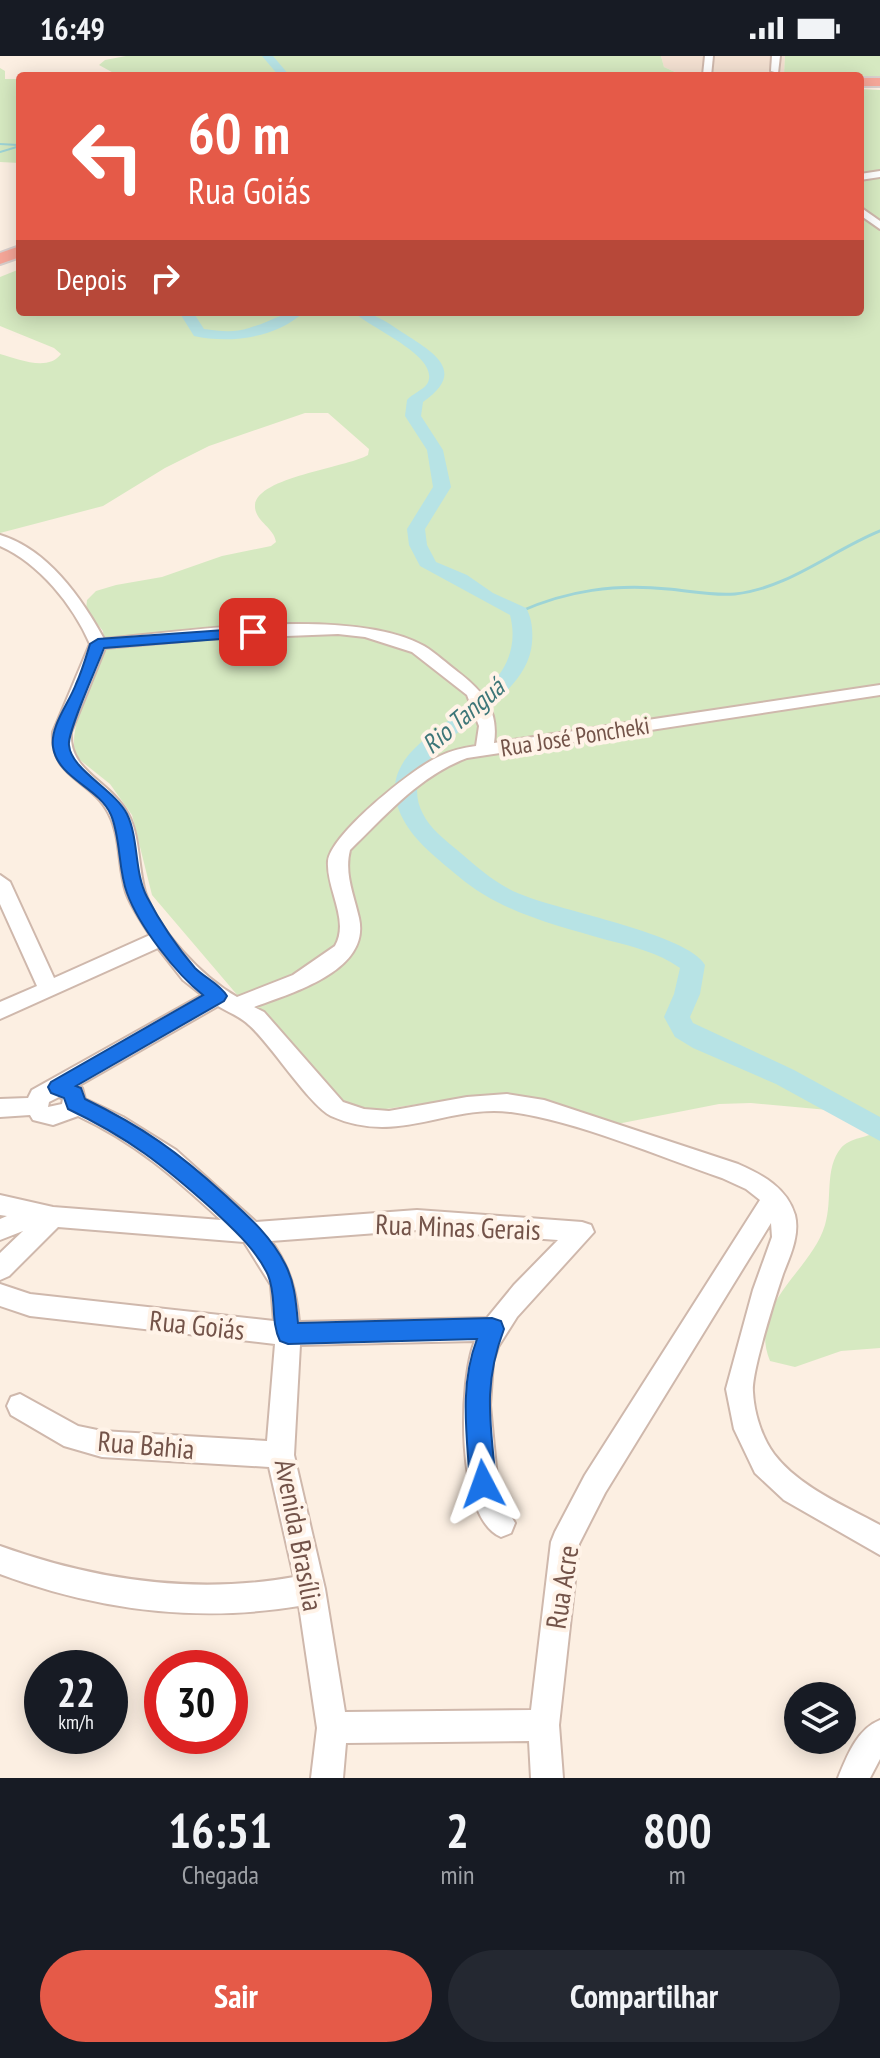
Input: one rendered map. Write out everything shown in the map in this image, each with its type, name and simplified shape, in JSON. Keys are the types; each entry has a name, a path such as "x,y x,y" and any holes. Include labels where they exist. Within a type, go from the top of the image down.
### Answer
{"street":[{"path":"775,71 776,56"},
{"path":"864,213 880,226"},
{"path":"0,540 24,548 42,563 98,644 84,685 62,732 61,746 67,763 107,796 120,816 136,894 162,938 190,975 256,1018 335,1108 363,1118 389,1120 467,1106 507,1103 544,1109 730,1171 754,1182 774,1198 783,1216 784,1237 765,1290 739,1389 747,1429 765,1464 794,1491 880,1541"},
{"name":"Rua José Poncheki","path":"98,644 205,634 338,629 367,632 418,649 475,693 488,726 484,751 880,690"},
{"path":"0,1108 36,1106 45,1091 66,1096 227,1000 299,980 336,958 349,943 351,927 336,860 341,848 423,772 443,759 484,751"},
{"path":"0,882 48,987"},
{"path":"0,1011 162,938"},
{"name":"Avenida Brasília","path":"66,1096 147,1141 251,1232 276,1268 283,1285 288,1334 280,1455 311,1589 332,1728 327,1778"},
{"name":"Rua Acre","path":"547,1778 544,1725 565,1542 595,1484 774,1198"},
{"name":"Rua Minas Gerais","path":"0,1205 47,1215 251,1232 417,1220 582,1232 492,1329"},
{"path":"0,1230 47,1215"},
{"path":"0,1269 47,1215"},
{"name":"Rua Goiás","path":"0,1295 30,1305 288,1334 492,1329"},
{"path":"492,1329 480,1362 476,1395 485,1497 501,1523"},
{"name":"Rua Bahia","path":"20,1406 73,1437 102,1444 280,1455"},
{"path":"0,1560 30,1572 183,1601 242,1601 311,1589"},
{"path":"332,1728 544,1725"},
{"path":"854,1778 867,1751 880,1735"}],"shaded area":[{"path":"661,56 785,56 784,72 675,72 664,67"}],"green space":[{"path":"126,56 661,56 664,67 675,72 112,72 99,65 105,60"},
{"path":"785,56 880,56 880,78 864,78 864,72 784,72"},
{"path":"0,68 5,71 5,79 16,79 16,163 0,162"},
{"path":"864,89 880,90 880,1123 874,1117 850,1112 751,1103 719,1104 617,1124 472,1096 366,1112 346,1106 268,1031 152,895 132,815 110,784 75,756 74,740 81,709 103,648 103,631 86,610 87,600 96,591 162,577 222,556 271,546 276,542 272,532 256,511 255,505 260,495 286,480 357,460 368,455 369,449 328,413 305,413 209,446 165,468 103,506 0,533 0,354 41,363 61,354 54,348 0,326 0,277 16,271 16,316 864,316"},
{"path":"880,1131 880,1348 841,1351 795,1367 770,1361 765,1341 767,1322 784,1289 818,1242 825,1225 832,1165 836,1156 849,1142"}],"waterway":[{"name":"Rio Tanguá","path":"267,56 281,72"},
{"path":"0,144 16,145"},
{"path":"0,152 16,147"},
{"name":"Rio Tanguá","path":"188,316 199,333 228,336 260,330 289,316"},
{"name":"Rio Tanguá","path":"367,316 432,358 437,374 434,387 415,400 413,416 435,450 442,487 416,529 418,545 429,566 460,579 486,597 519,612 523,631 519,659 504,685 420,755 407,774 404,795 414,819 439,847 501,895 558,917 655,943 679,955 693,965 687,994 677,1017 684,1030 785,1077 880,1130"},
{"path":"519,612 556,598 610,588 718,594 755,590 792,577 880,531"}],"route":[{"path":"253,632 98,644 84,685 62,732 61,746 67,763 107,796 120,816 136,894 162,938 190,975 218,996 58,1087 74,1094 75,1104 147,1141 251,1232 276,1268 283,1285 288,1334 492,1329 480,1362 476,1395 483,1484"}]}
